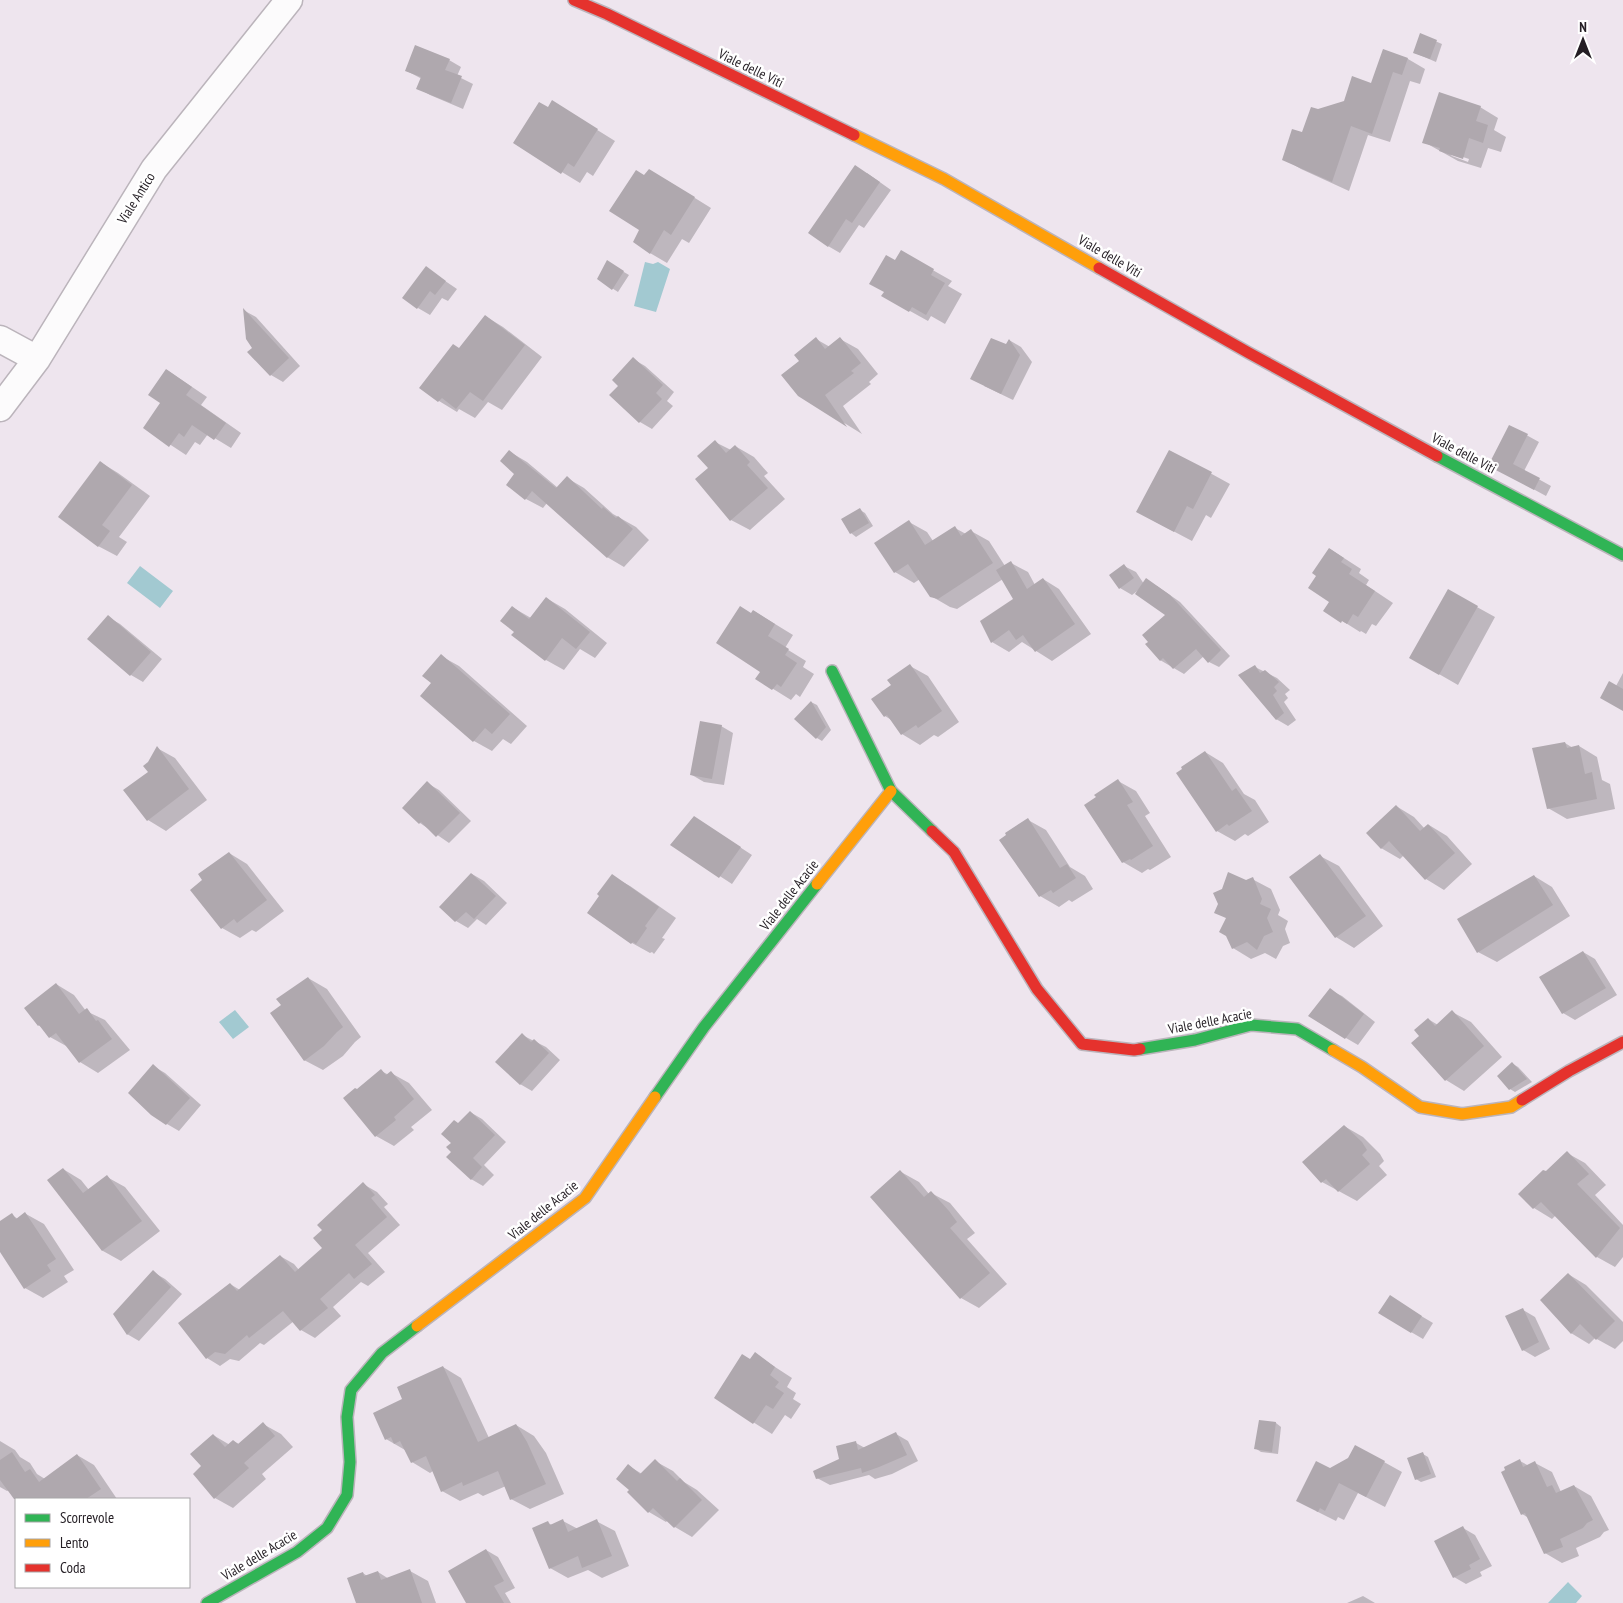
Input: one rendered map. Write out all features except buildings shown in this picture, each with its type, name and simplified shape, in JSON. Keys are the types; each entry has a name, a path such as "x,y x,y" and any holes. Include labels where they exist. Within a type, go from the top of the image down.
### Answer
{"street":[{"name":"Viale Antico","path":"0,408 37,359 154,169 289,0"},
{"name":"Viale delle Viti","path":"574,0 607,14 944,179 1249,353 1623,555"},
{"path":"0,339 37,359"},
{"name":"Viale delle Acacie","path":"832,671 891,791 954,852 1037,989 1082,1044 1134,1050 1195,1040 1251,1025 1297,1029 1362,1067 1420,1107 1462,1114 1511,1107 1568,1071 1623,1042"},
{"name":"Viale delle Acacie","path":"207,1603 297,1552 327,1528 347,1495 350,1462 347,1417 351,1390 382,1353 585,1198 704,1027 891,791"}],"water":[{"path":"645,262 653,264 658,262 670,269 656,312 634,306"},
{"path":"140,566 173,591 160,608 127,583"},
{"path":"235,1010 249,1027 233,1039 219,1022"},
{"path":"1568,1582 1582,1596 1576,1603 1548,1603"}],"traffic: fast":[{"path":"1437,456 1623,555"},
{"path":"832,671 891,791 932,831"},
{"path":"655,1097 704,1027 817,884"},
{"path":"1140,1049 1195,1040 1251,1025 1297,1029 1333,1050"},
{"path":"207,1603 297,1552 327,1528 347,1495 350,1462 347,1417 351,1390 382,1353 417,1326"}],"traffic: slow":[{"path":"854,135 944,179 1099,268"},
{"path":"817,884 891,791"},
{"path":"1333,1050 1362,1067 1420,1107 1462,1114 1511,1107 1522,1100"},
{"path":"417,1326 585,1198 655,1097"}],"traffic: jam":[{"path":"574,0 607,14 854,135"},
{"path":"1099,268 1437,456"},
{"path":"932,831 954,852 1037,989 1082,1044 1134,1050 1140,1049"},
{"path":"1522,1100 1569,1071 1623,1042"}]}
